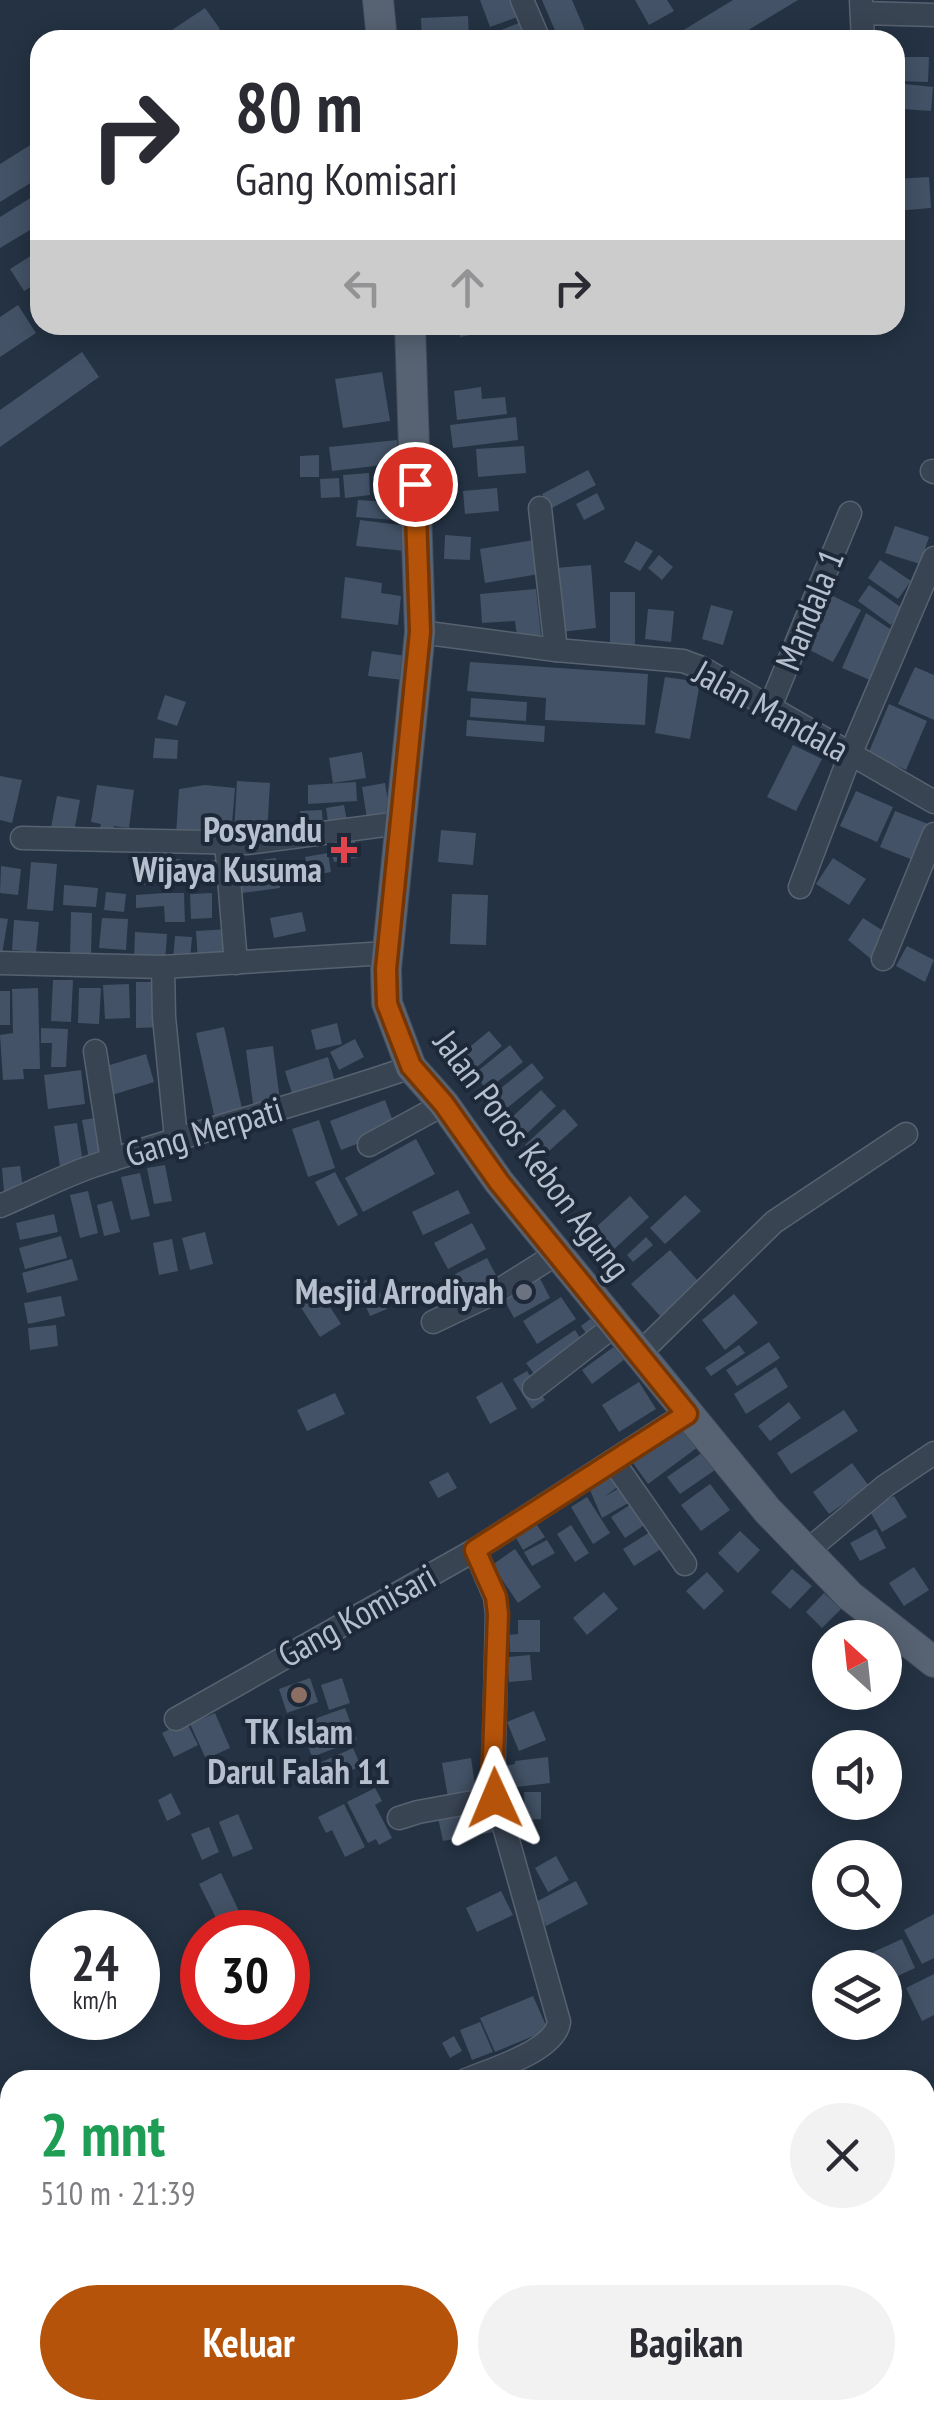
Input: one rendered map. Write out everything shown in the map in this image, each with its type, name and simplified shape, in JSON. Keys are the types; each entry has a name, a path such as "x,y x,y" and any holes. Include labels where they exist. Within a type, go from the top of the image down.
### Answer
{"main road":[{"path":"380,1 381,30"},
{"name":"Jalan Poros Kebon Agung","path":"410,335 420,632 387,953 387,1004 411,1066 638,1355 768,1510 850,1596 934,1662"}],"street":[{"path":"522,0 535,30"},
{"path":"862,6 934,16"},
{"path":"540,508 556,650"},
{"name":"Mandala 1","path":"770,708 850,513"},
{"path":"800,886 850,755 934,558"},
{"name":"Jalan Mandala","path":"420,632 683,661 702,668 934,802"},
{"path":"22,838 248,843 400,823"},
{"path":"883,959 934,834"},
{"path":"226,842 236,963"},
{"path":"0,962 163,967 387,953"},
{"path":"163,967 176,1138"},
{"path":"95,1052 112,1160"},
{"name":"Gang Merpati","path":"0,1206 176,1138 329,1096 411,1066"},
{"path":"369,1145 444,1104"},
{"path":"638,1355 774,1222 906,1134"},
{"path":"433,1322 496,1292 558,1253"},
{"path":"534,1388 615,1325"},
{"name":"Gang Komisari","path":"176,1718 475,1550 687,1414"},
{"path":"807,1550 885,1486 934,1453"},
{"path":"613,1461 685,1564"},
{"path":"475,1550 491,1584 498,1614 492,1787 558,2022 557,2032 547,2044 488,2070"},
{"path":"400,1818 495,1798"}],"building":[{"path":"480,0 514,0 520,16 490,27"},
{"path":"542,0 572,0 585,30 555,30"},
{"path":"635,0 667,0 674,11 649,25"},
{"path":"733,0 798,0 748,30 684,30"},
{"path":"205,8 220,29 219,30 172,30"},
{"path":"468,16 469,30 422,30 421,18"},
{"path":"524,21 525,30 501,30"},
{"path":"905,57 929,57 928,82 905,81"},
{"path":"905,84 933,87 931,111 905,109"},
{"path":"30,145 30,183 0,202 0,164"},
{"path":"929,177 931,208 905,210 905,178"},
{"path":"30,198 30,230 0,248 0,217"},
{"path":"30,256 30,287 24,291 10,269"},
{"path":"18,305 33,335 0,357 0,317"},
{"path":"82,352 99,377 0,447 0,410"},
{"path":"382,372 390,421 343,428 335,379"},
{"path":"481,387 482,399 505,397 507,414 457,420 454,391"},
{"path":"516,417 518,440 453,448 450,425"},
{"path":"397,440 400,463 332,471 329,447"},
{"path":"524,446 526,473 478,477 476,449"},
{"path":"319,455 319,477 300,477 300,456"},
{"path":"588,470 596,485 550,509 542,494"},
{"path":"369,473 370,495 345,498 343,475"},
{"path":"339,478 340,497 321,498 320,479"},
{"path":"497,488 499,511 465,514 463,491"},
{"path":"597,493 605,509 584,520 576,504"},
{"path":"358,500 408,503 406,521 356,517"},
{"path":"360,520 408,526 405,551 356,546"},
{"path":"895,526 929,537 920,564 885,553"},
{"path":"445,535 471,537 470,560 444,559"},
{"path":"546,538 551,572 485,583 480,549"},
{"path":"636,541 653,551 640,571 624,562"},
{"path":"659,555 673,567 662,580 648,568"},
{"path":"880,560 911,581 898,599 868,578"},
{"path":"591,565 596,628 561,632 556,568"},
{"path":"345,577 382,583 381,593 401,596 398,625 341,618"},
{"path":"869,585 902,608 891,625 858,601"},
{"path":"536,589 541,635 517,636 515,621 482,623 480,594"},
{"path":"610,592 635,592 635,644 610,645"},
{"path":"831,595 861,610 833,662 804,647"},
{"path":"711,605 733,611 723,645 702,639"},
{"path":"648,609 674,611 671,642 645,639"},
{"path":"866,613 893,631 870,680 842,668"},
{"path":"372,651 406,656 403,680 368,676"},
{"path":"470,662 648,674 645,725 545,720 546,698 467,691"},
{"path":"915,667 934,675 934,720 898,704"},
{"path":"665,677 700,682 690,739 655,733"},
{"path":"165,695 186,702 177,726 157,719"},
{"path":"471,698 527,702 526,721 470,717"},
{"path":"889,704 927,721 906,770 868,754"},
{"path":"467,720 545,726 544,742 466,736"},
{"path":"155,738 178,740 177,759 153,758"},
{"path":"793,745 822,759 796,811 767,797"},
{"path":"362,752 366,778 333,783 329,758"},
{"path":"0,776 22,780 12,823 0,820"},
{"path":"237,781 270,783 267,834 234,832"},
{"path":"356,782 357,801 308,804 308,785"},
{"path":"385,783 390,815 367,819 362,787"},
{"path":"97,785 134,790 129,828 114,826 113,833 99,831 101,824 91,822"},
{"path":"205,785 235,788 231,836 176,835 179,789"},
{"path":"856,791 893,807 877,842 840,826"},
{"path":"57,796 80,800 73,837 50,833"},
{"path":"344,805 348,826 329,828 326,808"},
{"path":"322,810 323,829 301,831 300,811"},
{"path":"895,811 928,824 913,860 880,847"},
{"path":"441,830 476,833 473,865 438,862"},
{"name":"Posyandu Wijaya Kusuma","path":"354,838 359,857 334,862 329,844"},
{"path":"328,853 331,872 309,876 305,857"},
{"path":"276,858 280,888 242,893 239,863"},
{"path":"833,858 866,879 849,905 816,884"},
{"path":"181,859 181,884 137,885 137,860"},
{"path":"190,860 220,860 220,877 190,877"},
{"path":"31,862 57,864 53,911 27,909"},
{"path":"1,866 21,869 18,895 0,893"},
{"path":"64,885 98,888 96,907 63,905"},
{"path":"106,892 126,894 124,912 104,910"},
{"path":"184,893 185,922 165,922 164,906 136,908 136,895"},
{"path":"212,893 212,918 191,919 190,894"},
{"path":"452,894 488,895 486,945 450,944"},
{"path":"71,912 92,913 91,957 70,957"},
{"path":"302,912 306,931 274,938 270,918"},
{"path":"0,918 8,919 2,954 0,954"},
{"path":"102,918 128,919 126,950 99,948"},
{"path":"863,918 888,934 871,959 848,940"},
{"path":"14,920 39,922 36,952 12,950"},
{"path":"230,929 231,959 198,961 196,931"},
{"path":"135,932 167,934 165,962 134,961"},
{"path":"175,936 192,937 190,960 173,960"},
{"path":"907,946 934,960 925,982 896,966"},
{"path":"53,980 73,980 71,1022 51,1021"},
{"path":"136,982 160,982 161,1027 136,1028"},
{"path":"129,984 130,1018 105,1019 103,985"},
{"path":"38,988 40,1069 23,1069 24,1079 3,1080 0,1035 13,1033 12,989"},
{"path":"79,988 101,988 99,1024 78,1023"},
{"path":"0,991 10,991 10,1025 0,1025"},
{"path":"337,1023 342,1044 316,1050 311,1030"},
{"path":"224,1027 243,1113 215,1119 196,1033"},
{"path":"41,1028 68,1029 66,1067 51,1067 52,1043 41,1043"},
{"path":"489,1031 502,1046 472,1071 460,1055"},
{"path":"355,1039 364,1057 339,1070 330,1052"},
{"path":"510,1045 523,1062 487,1090 474,1074"},
{"path":"273,1046 280,1101 253,1104 246,1050"},
{"path":"146,1054 154,1082 109,1096 100,1068"},
{"path":"328,1057 337,1090 295,1103 285,1071"},
{"path":"532,1063 544,1078 507,1108 495,1093"},
{"path":"81,1070 85,1104 48,1109 44,1075"},
{"path":"541,1090 556,1106 521,1139 506,1123"},
{"path":"385,1100 396,1129 341,1150 330,1121"},
{"path":"564,1109 578,1125 539,1160 525,1145"},
{"path":"101,1117 107,1155 89,1159 82,1120"},
{"path":"319,1120 335,1168 308,1177 292,1129"},
{"path":"77,1123 83,1163 60,1167 54,1126"},
{"path":"416,1139 435,1174 363,1212 345,1178"},
{"path":"165,1165 172,1201 154,1204 147,1168"},
{"path":"20,1166 23,1189 4,1192 2,1168"},
{"path":"335,1172 358,1215 338,1226 315,1182"},
{"path":"140,1173 150,1216 131,1220 121,1177"},
{"path":"458,1190 470,1213 423,1235 412,1212"},
{"path":"88,1191 98,1233 80,1238 70,1195"},
{"path":"685,1195 701,1211 665,1244 650,1228"},
{"path":"630,1196 649,1217 611,1252 592,1231"},
{"path":"112,1201 120,1232 104,1236 97,1205"},
{"path":"54,1214 58,1232 20,1240 16,1223"},
{"path":"472,1223 486,1249 448,1269 434,1243"},
{"path":"205,1232 213,1264 190,1270 182,1238"},
{"path":"61,1236 67,1258 25,1269 19,1248"},
{"path":"646,1237 653,1245 633,1262 627,1255"},
{"path":"172,1239 178,1271 159,1275 153,1243"},
{"path":"670,1250 699,1282 660,1316 631,1284"},
{"path":"487,1258 498,1279 466,1296 455,1274"},
{"path":"72,1259 78,1280 27,1293 22,1273"},
{"name":"Mesjid Arrodiyah","path":"534,1267 550,1298 514,1318 497,1286"},
{"path":"373,1277 387,1309 370,1316 356,1284"},
{"path":"321,1293 341,1324 320,1337 300,1306"},
{"path":"734,1294 758,1323 725,1350 702,1320"},
{"path":"61,1296 65,1316 28,1324 24,1303"},
{"path":"561,1297 576,1319 537,1344 523,1321"},
{"path":"593,1317 606,1334 593,1343 581,1326"},
{"path":"56,1325 58,1346 30,1350 28,1328"},
{"path":"575,1330 588,1350 540,1382 526,1363"},
{"path":"769,1342 780,1358 737,1386 726,1370"},
{"path":"619,1343 629,1356 592,1384 582,1370"},
{"path":"739,1345 745,1353 711,1376 705,1368"},
{"path":"776,1367 788,1387 746,1414 734,1394"},
{"path":"527,1371 545,1400 532,1409 513,1379"},
{"path":"502,1382 517,1409 490,1424 476,1397"},
{"path":"639,1382 656,1409 619,1432 602,1405"},
{"path":"335,1393 345,1414 307,1431 297,1410"},
{"path":"789,1402 801,1418 770,1441 758,1426"},
{"path":"844,1410 858,1431 791,1474 777,1453"},
{"path":"687,1424 702,1444 648,1484 633,1463"},
{"path":"703,1452 715,1470 680,1494 667,1477"},
{"path":"852,1463 869,1486 829,1514 813,1492"},
{"path":"448,1472 457,1488 438,1498 429,1482"},
{"path":"617,1473 623,1483 604,1497 628,1483 637,1498 602,1518 590,1490"},
{"path":"710,1484 730,1510 701,1531 681,1505"},
{"path":"894,1496 907,1517 882,1532 869,1510"},
{"path":"587,1497 610,1533 593,1544 571,1507"},
{"path":"636,1501 649,1522 625,1538 611,1517"},
{"path":"537,1525 545,1537 523,1550 516,1538"},
{"path":"571,1525 589,1553 575,1562 557,1534"},
{"path":"658,1527 669,1544 634,1566 623,1549"},
{"path":"876,1529 886,1548 860,1561 850,1543"},
{"path":"740,1531 760,1550 738,1573 718,1553"},
{"path":"547,1540 555,1553 532,1566 524,1552"},
{"path":"515,1549 541,1587 518,1603 492,1565"},
{"path":"914,1567 929,1590 904,1606 889,1583"},
{"path":"792,1569 812,1586 790,1609 771,1592"},
{"path":"707,1572 724,1591 704,1610 686,1591"},
{"path":"604,1592 618,1609 587,1635 573,1618"},
{"path":"824,1593 841,1609 830,1620 814,1620 806,1612"},
{"path":"518,1620 540,1620 540,1652 510,1652 509,1635 518,1634"},
{"path":"530,1655 532,1680 509,1682 507,1657"},
{"name":"TK Islam Darul Falah 11","path":"310,1678 318,1702 287,1713 279,1689"},
{"path":"342,1678 350,1703 329,1710 321,1685"},
{"path":"345,1708 357,1740 312,1757 300,1724"},
{"path":"534,1711 546,1740 519,1751 507,1722"},
{"path":"215,1713 230,1748 206,1759 190,1724"},
{"path":"186,1721 198,1745 174,1757 162,1733"},
{"path":"353,1748 361,1766 325,1782 317,1764"},
{"path":"548,1757 550,1783 508,1788 504,1766"},
{"path":"471,1758 477,1798 449,1803 442,1763"},
{"path":"375,1788 382,1801 375,1805 392,1838 379,1845 376,1839 368,1843 347,1802"},
{"path":"524,1792 541,1792 541,1819 525,1820"},
{"path":"171,1793 181,1814 167,1821 158,1800"},
{"path":"344,1804 365,1847 345,1857 332,1830 326,1833 318,1817"},
{"path":"489,1804 494,1832 443,1841 437,1813"},
{"path":"238,1814 253,1849 233,1857 219,1822"},
{"path":"209,1827 219,1852 202,1860 191,1834"},
{"path":"556,1856 569,1880 548,1892 535,1868"},
{"path":"221,1873 238,1910 212,1910 199,1884"},
{"path":"576,1881 588,1904 546,1926 534,1903"},
{"path":"501,1891 513,1915 477,1932 466,1908"},
{"path":"934,1914 934,1958 922,1964 904,1930"},
{"path":"902,1939 915,1968 902,1974 902,1950 878,1950"},
{"path":"934,1974 934,2015 922,2021 906,1988"},
{"path":"533,1996 548,2030 495,2052 480,2018"},
{"path":"480,2022 493,2052 472,2060 460,2030"},
{"path":"454,2036 462,2051 450,2058 442,2043"}],"place":[{"name":"Posyandu Wijaya Kusuma","path":"344,850"},
{"name":"Mesjid Arrodiyah","path":"524,1292"},
{"name":"TK Islam Darul Falah 11","path":"299,1695"}],"route":[{"path":"415,484 420,632 386,969 387,1004 411,1066 444,1104 499,1182 687,1414 475,1550 496,1597 498,1614 492,1787 495,1798"}]}
